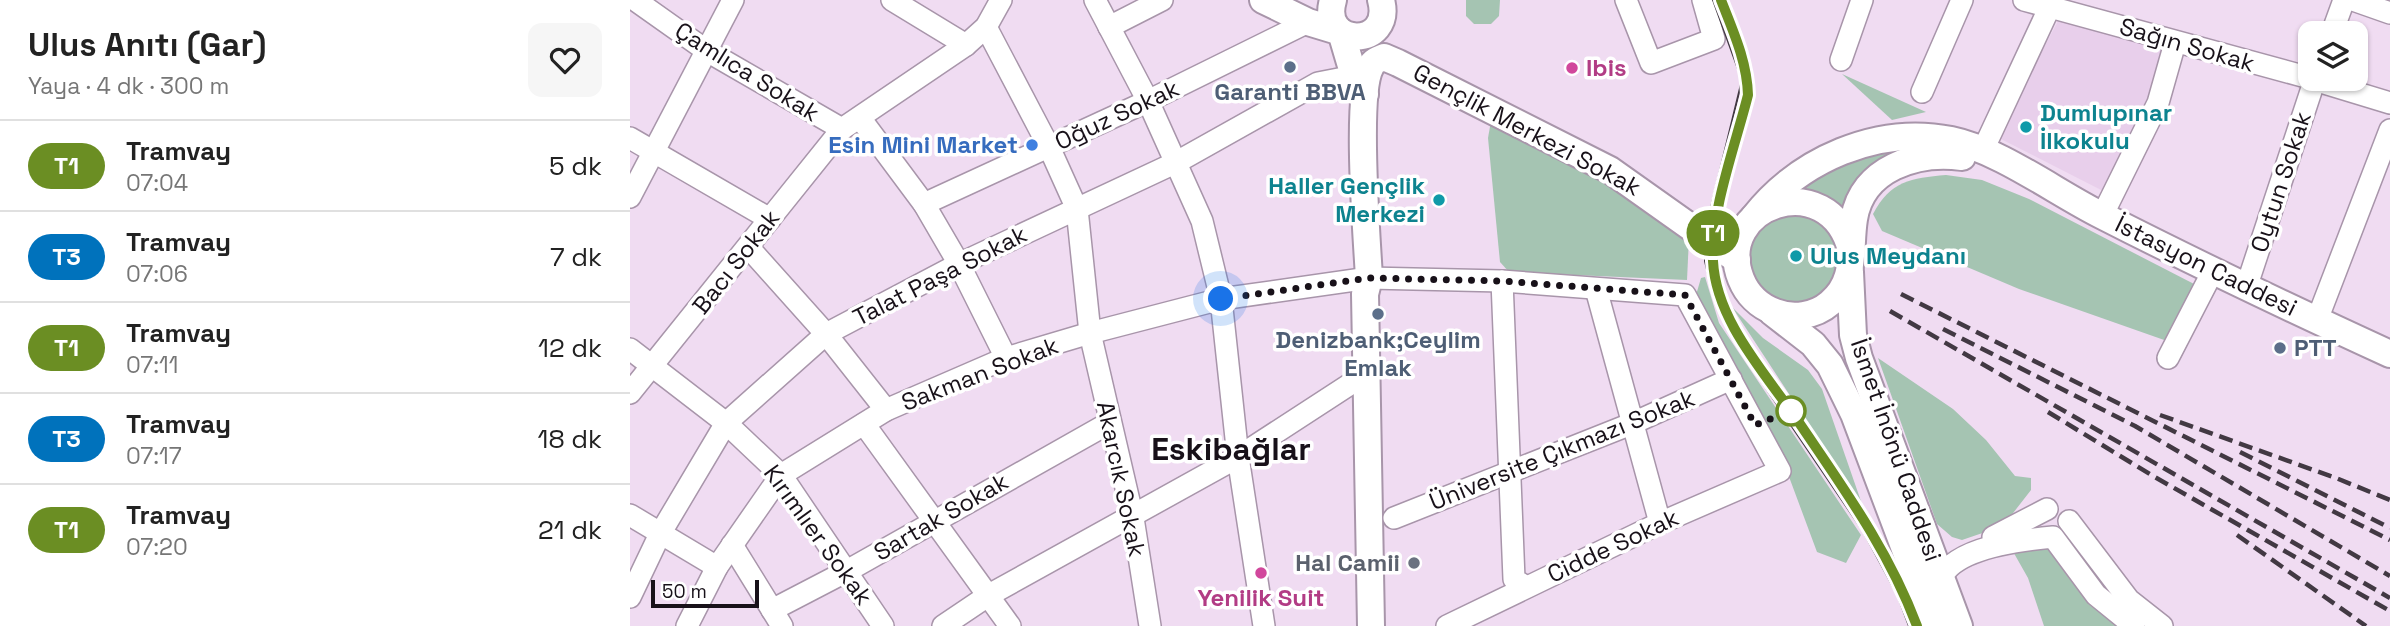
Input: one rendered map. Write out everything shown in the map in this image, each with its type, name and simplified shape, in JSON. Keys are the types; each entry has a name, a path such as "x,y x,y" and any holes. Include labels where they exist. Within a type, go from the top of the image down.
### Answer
{"main road":[{"name":"Gençlik Merkezi Sokak","path":"1262,0 1308,22 1363,55 1610,170 1737,260"},
{"path":"1333,0 1331,12 1363,55"},
{"path":"1371,626 1365,293 1369,278 1363,55 1382,19 1381,0"},
{"path":"1754,217 1779,203 1808,202 1833,216 1845,231 1851,260 1839,294 1819,310 1794,316 1769,309 1746,289 1737,260 1741,237 1754,217 1770,197 1798,173 1852,148 1907,137 1952,140 1983,150 2025,174"},
{"name":"İsmet İnönü Caddesi","path":"1959,626 1859,358 1853,335 1851,260 1859,201 1881,174 1894,165 1929,156 1950,156 2025,174"},
{"name":"İstasyon Caddesi","path":"2025,174 2102,216 2390,354"},
{"path":"1369,278 1379,296 1387,626"},
{"name":"İsmet İnönü Caddesi","path":"1769,309 1813,344 1830,365 1854,414 1934,626"}],"street":[{"name":"Çamlıca Sokak","path":"635,0 707,51 842,129 860,118"},
{"path":"630,197 733,0"},
{"path":"1002,0 986,27 966,45 860,118 924,204 959,264 1006,358"},
{"path":"1095,0 1148,101 1202,221 1221,299 1238,457 1264,626"},
{"path":"1109,27 1162,0"},
{"path":"1626,0 1651,63 1714,39 1705,5"},
{"path":"1842,60 1862,0"},
{"path":"1922,92 1962,0"},
{"name":"Sağın Sokak","path":"2024,0 2052,3 2175,43 2298,75"},
{"path":"2336,21 2344,0"},
{"path":"2353,0 2390,13"},
{"path":"903,3 966,45"},
{"path":"1983,150 2052,3"},
{"name":"Oğuz Sokak","path":"924,204 1148,101 1308,22"},
{"name":"Akarcık Sokak","path":"986,27 1049,146 1077,209 1090,333 1133,518 1150,626"},
{"path":"2102,216 2158,103 2175,43"},
{"name":"Talat Paşa Sokak","path":"630,597 660,534 726,423 826,334 959,264 1177,162 1363,55"},
{"name":"Oytun Sokak","path":"2247,285 2309,91"},
{"name":"Sağın Sokak","path":"2352,91 2390,103"},
{"name":"Bacı Sokak","path":"630,393 842,129"},
{"path":"2317,320 2390,130"},
{"path":"630,138 770,219"},
{"path":"748,248 826,334 886,410"},
{"path":"2168,358 2214,269"},
{"name":"Sakman Sokak","path":"687,626 717,567 781,475 886,410 1006,358 1221,299 1369,278 1502,281 1685,295 1731,379"},
{"path":"1502,281 1512,472 1514,579 1526,587"},
{"path":"1597,289 1631,424 1660,523"},
{"name":"Kırımlıer Sokak","path":"630,349 726,423 781,475 883,626"},
{"path":"943,626 989,595 1133,518 1238,457 1359,379 1366,368"},
{"name":"Üniversite Çıkmazı Sokak","path":"1394,518 1631,424 1731,379"},
{"name":"Cidde Sokak","path":"1447,626 1660,523 1780,471 1731,379"},
{"name":"Sartak Sokak","path":"777,618 847,571 1109,423"},
{"path":"864,424 1010,626"},
{"path":"2047,509 2041,516 2040,525 2045,533 2053,537 2096,594 2134,626"},
{"path":"1927,541 1940,549 1956,549 2006,532 2047,509 2062,509 2129,600 2162,626"},
{"path":"630,515 717,567"},
{"path":"1941,578 1947,566 1957,559 2011,542 2053,537 2066,531 2069,521"},
{"path":"732,545 777,618"}],"shaded area":[{"path":"2059,19 2166,48 2135,135 2107,193 1997,137"}],"green space":[{"path":"1466,0 1500,0 1499,16 1491,24 1474,24 1466,16"},
{"path":"1842,74 1926,112 1892,120"},
{"path":"1491,121 1615,183 1689,238 1687,280 1509,272 1500,262 1488,138"},
{"path":"1907,148 1908,157 1848,215 1800,195 1799,186 1825,173 1864,158"},
{"path":"1946,175 1982,180 2029,199 2196,285 2167,341 2019,289 1882,231 1873,214 1887,194 1912,180"},
{"path":"1794,215 1819,222 1831,234 1838,259 1831,284 1819,296 1794,303 1769,296 1757,284 1750,259 1757,234 1769,222"},
{"path":"1705,277 1719,323 1861,535 1846,563 1817,552 1785,466 1696,295 1701,278"},
{"path":"1732,307 1763,338 1808,370 1822,389 1863,507"},
{"path":"1878,358 1953,409 1986,440 2015,476 2031,478 2031,490 2003,526 1962,540 1952,537 1937,524"},
{"path":"2048,547 2090,605 2117,626 2044,626 2028,578 2011,548"}],"tram line":[{"path":"1713,0 1742,80 1706,228 1705,261 1713,295 1738,347 1863,531 1897,594 1909,626"},
{"name":"T1","path":"1721,0 1748,75 1748,95 1713,236 1713,265 1718,289 1724,307 1737,330 1885,552 1917,626"}],"railway":[{"path":"1901,294 2390,540"},
{"path":"1890,311 2390,598"},
{"path":"1943,329 2135,426 2390,576"},
{"path":"2048,412 2153,476 2390,611"},
{"path":"2160,415 2390,500"},
{"path":"2240,452 2390,528"},
{"path":"2237,535 2366,626"}],"place":[{"name":"Garanti BBVA","path":"1290,67"},
{"name":"Ibis","path":"1572,68"},
{"name":"Dumlupınar İlkokulu","path":"2026,127"},
{"name":"Esin Mini Market","path":"1032,145"},
{"name":"Haller Gençlik Merkezi","path":"1439,200"},
{"name":"Ulus Meydanı","path":"1796,256"},
{"name":"Denizbank;Ceylim Emlak","path":"1378,314"},
{"name":"PTT","path":"2280,348"},
{"name":"Hal Camii","path":"1414,563"},
{"name":"Yenilik Suit","path":"1261,573"}],"district":[{"name":"Eskibağlar","path":"1231,449"}],"route":[{"path":"1221,299 1369,278 1502,281 1685,295 1755,425 1791,411"}]}
